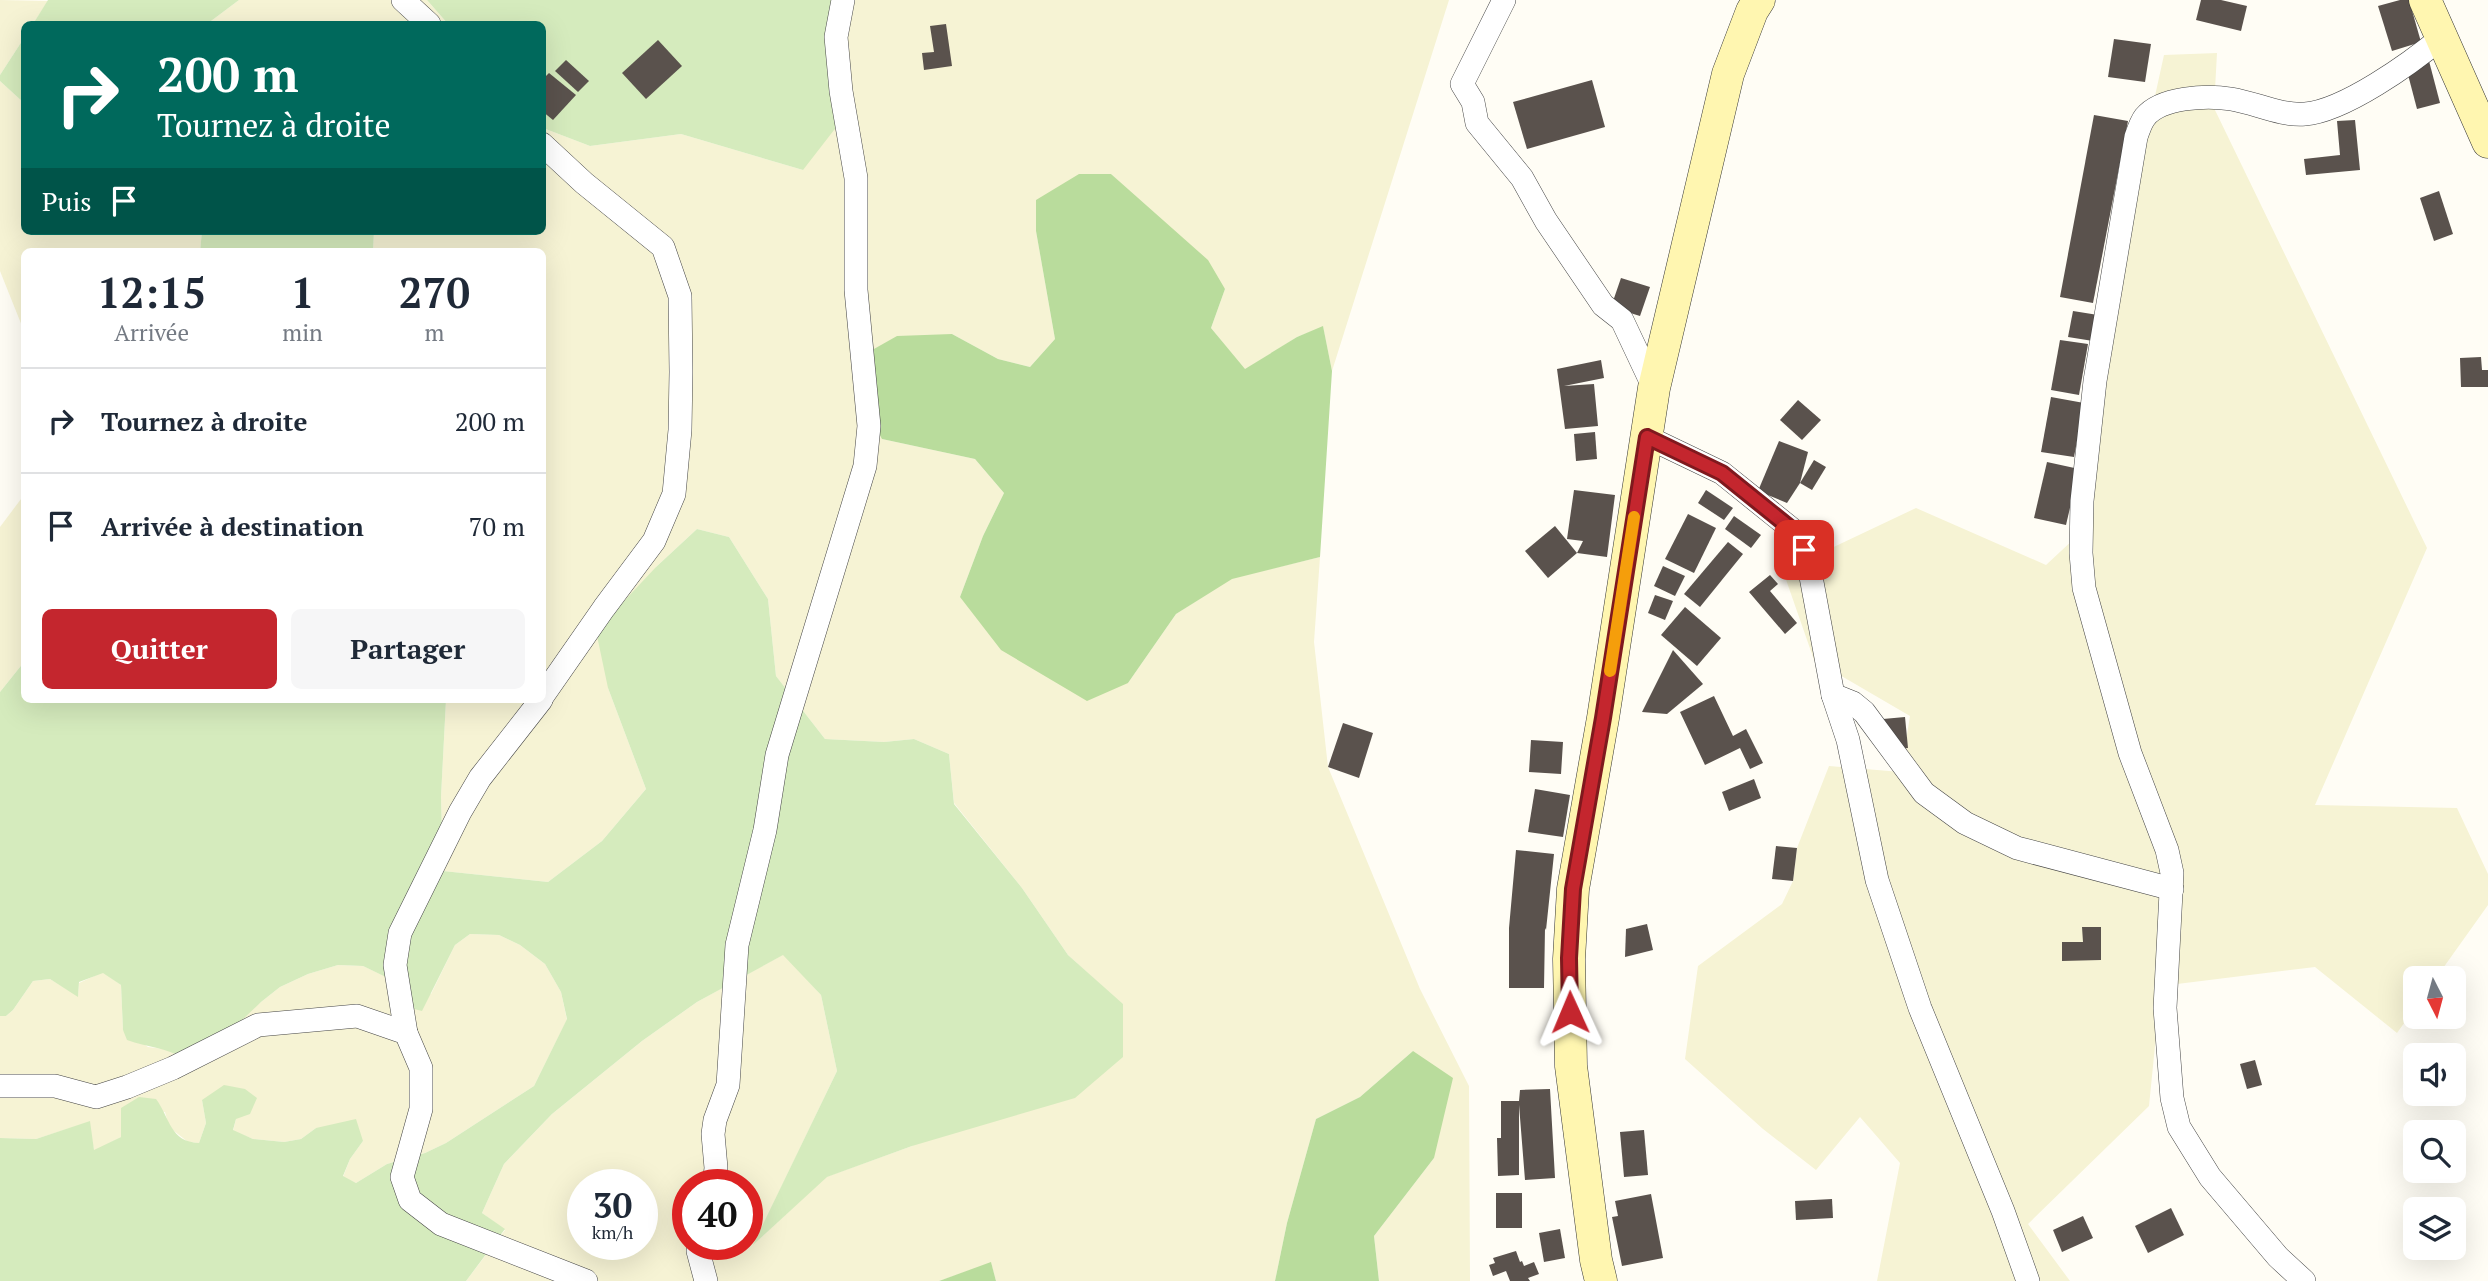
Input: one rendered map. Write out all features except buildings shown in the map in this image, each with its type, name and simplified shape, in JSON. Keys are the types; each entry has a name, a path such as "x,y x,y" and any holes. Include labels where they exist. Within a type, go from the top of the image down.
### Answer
{"street":[{"path":"403,0 426,21"},
{"path":"716,1169 713,1135 728,1085 737,945 765,830 777,755 865,466 869,426 856,290 856,178 836,37 843,0"},
{"path":"1504,0 1462,84 1473,102 1477,123 1522,178 1546,220 1603,305 1622,320 1654,388"},
{"path":"1601,1281 1571,1066 1569,958 1573,889 1603,718 1654,388 1728,74 1752,11 1759,0"},
{"path":"2425,0 2488,142"},
{"path":"2304,1281 2278,1258 2210,1177 2179,1127 2172,1098 2165,1008 2172,873 2167,850 2130,753 2084,588 2081,553 2082,500 2095,382 2136,137 2145,117 2165,103 2193,98 2231,99 2267,110 2305,114 2334,107 2406,67 2441,38"},
{"path":"546,148 584,183 663,247 680,296 681,372 680,429 674,494 654,541 546,693"},
{"path":"1647,437 1722,473 1799,535 1809,566 1833,695 1848,740 1877,880 1902,958 2003,1211 2028,1281"},
{"path":"1833,695 1853,703 1864,712 1924,793 1965,823 2017,848 2172,889"},
{"path":"539,703 474,789 460,812 400,933 395,965 406,1033 421,1068 421,1109 402,1177 411,1200 441,1224 586,1281"},
{"path":"0,1086 55,1086 96,1097 173,1068 258,1025 356,1016 406,1033"},
{"path":"700,1260 706,1281"}],"shaded area":[{"path":"0,0 48,1 35,21 21,21 21,43 0,75"},
{"path":"239,0 427,0 445,21 211,21"},
{"path":"836,0 1449,0 1332,371 1323,327 1297,337 1245,370 1211,328 1225,289 1111,174 1036,231 1055,339 1030,367 998,359 952,334 882,439 975,459 1004,493 983,536 960,597 1128,683 1176,614 1232,578 1320,557 1314,642 1328,767 1420,989 1469,1086 1470,1281 1379,1281 1374,1236 1434,1158 1413,1051 1360,1097 1316,1119 1287,1223 1275,1281 996,1281 991,1263 939,1281 466,1281 505,1230 482,1213 504,1164 552,1114 642,1041 697,1002 784,954 821,995 837,1071 763,1225 763,1169 672,1169 672,1260 763,1260 763,1236 826,1177 912,1146 1123,1005 1068,955 1022,888 954,803 949,754 914,739 884,742 825,739 776,676 768,599 729,537 697,529 656,567 608,688 646,789 602,841 548,882 443,871 441,797 446,703 546,703 546,248 373,248 374,235 546,235 546,129 590,146 681,134 803,170"},
{"path":"2217,53 2214,108 2427,548 2315,805 2457,808 2488,874 2488,905 2445,966 2403,966 2403,1025 2397,1033 2315,967 2161,986 2149,1106 2028,1224 2070,1281 1877,1281 1900,1163 1860,1117 1816,1170 1763,1129 1685,1059 1698,966 1782,904 1793,881 1797,848 1829,766 1901,772 1910,716 1814,660 1783,571 1916,508 2046,565 2090,524 2115,278 2164,55"},
{"path":"0,81 21,100 21,235 202,235 200,248 21,248 21,324 0,271"},
{"path":"21,499 21,666 0,692 0,527"},
{"path":"470,934 499,935 520,945 545,964 561,992 567,1020 534,1086 446,1143 425,1153 387,1164 356,1183 343,1177 350,1159 363,1141 316,1128 301,1139 284,1142 253,1139 233,1131 236,1119 202,1100 206,1123 199,1143 188,1142 169,1127 165,1112 121,1108 121,1137 94,1151 89,1122 36,1139 0,1138 0,1016 6,1016 13,1010 33,981 50,979 78,996 79,983 103,972 121,985 123,1030 148,1047 172,1050 261,1002 280,987 308,974 338,965 363,966 431,994 455,945"}],"green space":[{"path":"48,0 239,0 211,21 35,21"},
{"path":"427,0 836,0 841,121 803,170 681,134 590,146 546,129 546,21 445,21"},
{"path":"21,43 21,100 0,81 0,75"},
{"path":"1079,174 1111,174 1208,260 1225,289 1211,328 1245,369 1297,337 1323,326 1332,371 1320,557 1232,579 1176,614 1128,683 1087,701 1001,650 960,597 983,536 1004,493 975,459 882,439 855,389 858,358 897,336 952,334 998,359 1030,367 1055,339 1036,231 1036,200"},
{"path":"202,235 374,235 373,248 200,248"},
{"path":"697,529 729,537 768,599 776,676 825,739 884,742 914,739 949,754 954,804 1022,888 1068,955 1123,1004 1123,1057 1075,1098 912,1146 827,1177 763,1236 763,1224 837,1071 821,995 783,955 697,1002 642,1041 552,1114 504,1164 482,1213 505,1229 466,1281 0,1281 0,1138 36,1139 90,1121 94,1150 121,1137 121,1108 139,1097 156,1099 176,1134 189,1142 199,1143 206,1123 202,1100 224,1085 245,1089 257,1098 250,1114 236,1119 233,1130 253,1139 284,1142 301,1139 316,1128 356,1119 363,1141 350,1159 343,1176 356,1183 387,1164 425,1153 446,1143 534,1086 567,1019 561,992 545,964 520,945 499,935 470,934 455,945 422,1011 391,1003 390,979 363,966 338,965 308,974 280,987 240,1022 185,1059 127,1040 123,1030 121,985 103,973 79,982 78,997 50,979 33,981 13,1010 6,1016 0,1016 0,692 21,666 21,703 446,703 441,797 443,871 548,882 602,841 646,789 608,688 596,631 656,567"},
{"path":"1413,1051 1453,1078 1434,1158 1374,1236 1379,1281 1275,1281 1287,1223 1316,1119 1360,1097"},
{"path":"991,1262 996,1281 939,1281"}],"slow traffic":[{"path":"1610,671 1634,517"}],"route":[{"path":"1570,1012 1569,958 1573,889 1647,437 1722,473 1799,535 1804,550"}]}
